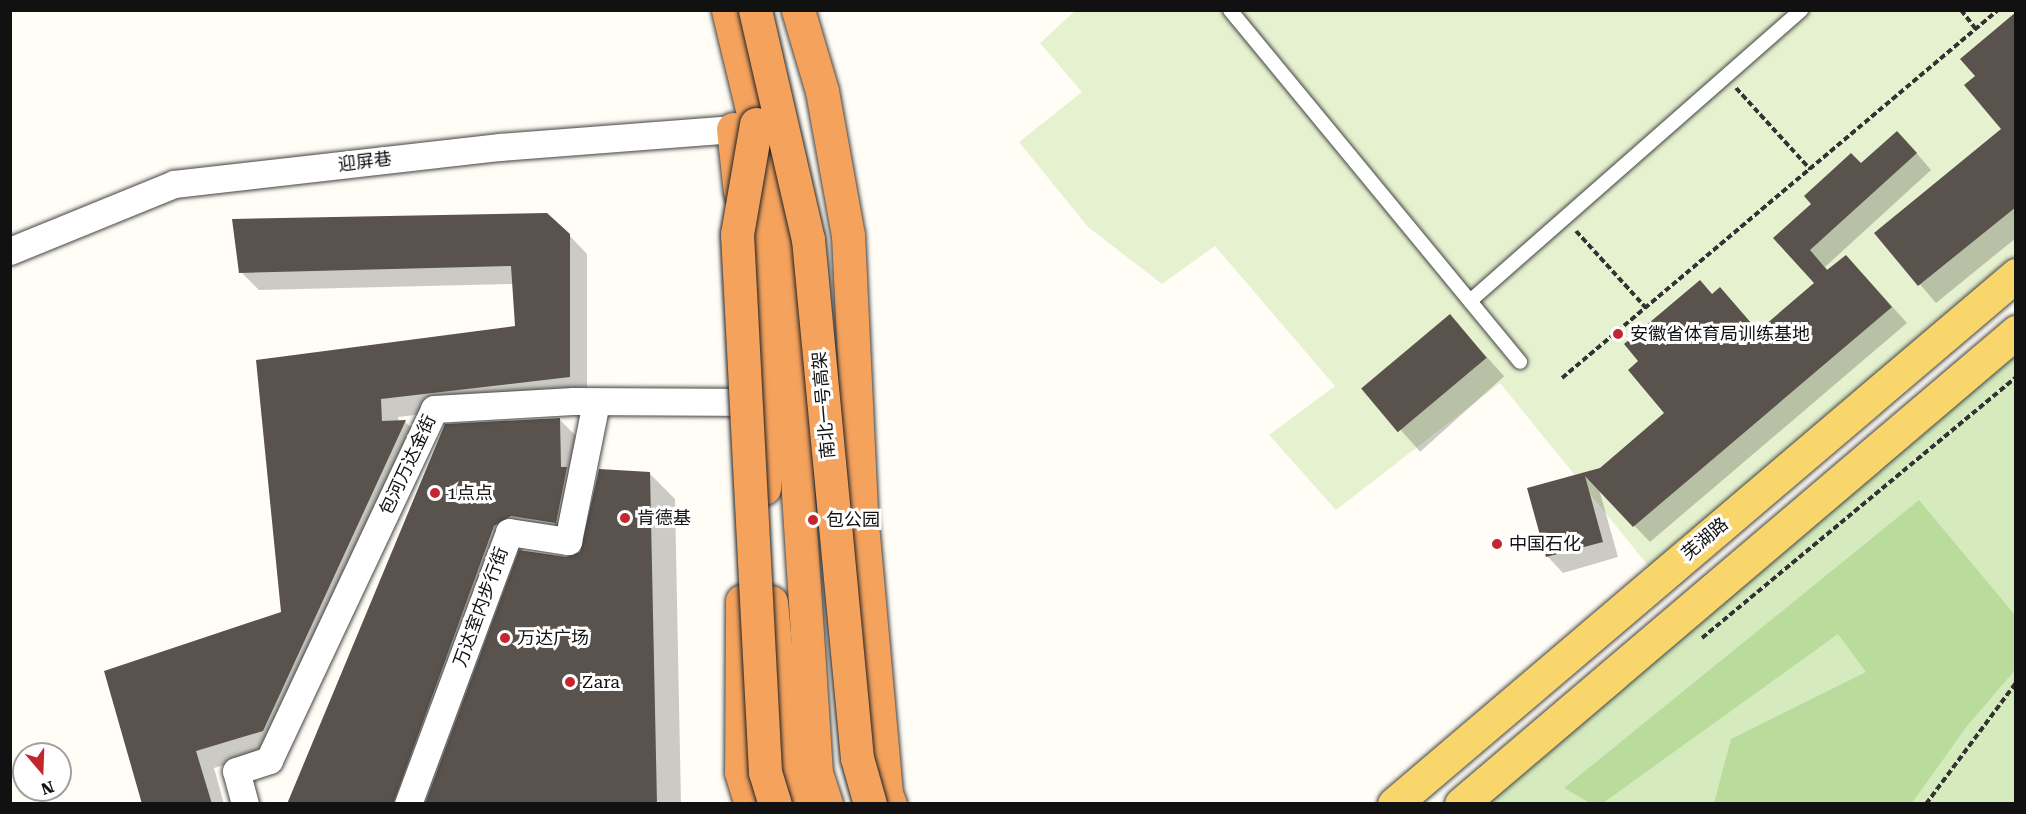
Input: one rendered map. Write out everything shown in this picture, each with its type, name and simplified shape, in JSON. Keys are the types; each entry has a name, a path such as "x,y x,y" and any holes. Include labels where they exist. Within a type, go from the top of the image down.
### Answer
{"highway":[{"path":"705,10 744,126 758,232 766,402 763,473 769,577 787,772 796,804"},
{"name":"南北一号高架","path":"728,10 744,126 781,229 816,772 826,804"},
{"name":"南北一号高架","path":"755,10 808,239 857,758 870,804"},
{"path":"798,10 822,91 848,236 861,513 886,794 890,804"},
{"path":"744,126 741,772 751,804"},
{"path":"744,126 737,234 765,772 775,804"}],"main road":[{"name":"芜湖路","path":"1394,804 2016,275"},
{"path":"1461,804 2016,332"}],"street":[{"name":"迎屏巷","path":"10,251 174,184 500,147 744,126"},
{"name":"包河万达金街","path":"245,804 236,771 269,760 434,409 596,402 766,402"},
{"name":"万达室内步行街","path":"408,804 509,532 568,541 596,402"}],"lane":[{"path":"1230,10 1520,362"},
{"path":"1470,301 1801,10"}],"path":[{"path":"1961,10 1976,29"},
{"path":"1562,378 1998,10"},
{"path":"1726,75 1810,169"},
{"path":"1564,217 1646,308"},
{"path":"1693,646 2016,377"},
{"path":"1926,804 2016,683"}],"green space":[{"name":"安徽省体育局训练基地","path":"1075,11 2015,11 2015,275 1659,579 1500,383 1336,510 1269,435 1335,386 1215,246 1162,284 1088,227 1019,142 1082,92 1040,43"},
{"path":"2015,332 2015,803 1461,803"},
{"path":"1919,500 2015,615 2016,669 1967,726 1912,803 1714,803 1731,739 1866,672 1838,634 1603,803 1590,803 1564,788"}],"building":[{"path":"2016,12 2016,207 1918,286 1874,233 2001,129 1964,85 1975,76 1960,59"},
{"path":"1897,131 1917,153 1810,250 1827,270 1846,255 1892,307 1633,527 1585,476 1603,542 1546,557 1527,488 1600,468 1664,413 1628,370 1638,361 1624,344 1700,280 1712,294 1720,287 1758,331 1814,283 1773,238 1811,204 1804,196 1851,153 1861,163"},
{"path":"547,213 570,234 570,377 381,399 382,421 406,420 263,731 196,751 212,804 142,804 104,671 281,612 256,360 515,326 511,266 239,273 232,219"},
{"path":"1450,314 1487,358 1398,432 1361,389"},
{"path":"560,418 561,467 567,467 556,523 511,516 494,526 393,804 287,804 445,424"},
{"path":"599,469 650,472 657,804 425,804 519,550 566,557 580,552"}],"place":[{"name":"安徽省体育局训练基地","path":"1618,334"},
{"name":"1点点","path":"435,493"},
{"name":"肯德基","path":"625,518"},
{"name":"包公园","path":"813,520"},
{"name":"中国石化","path":"1497,544"},
{"name":"万达广场","path":"505,638"},
{"name":"Zara","path":"570,682"}]}
